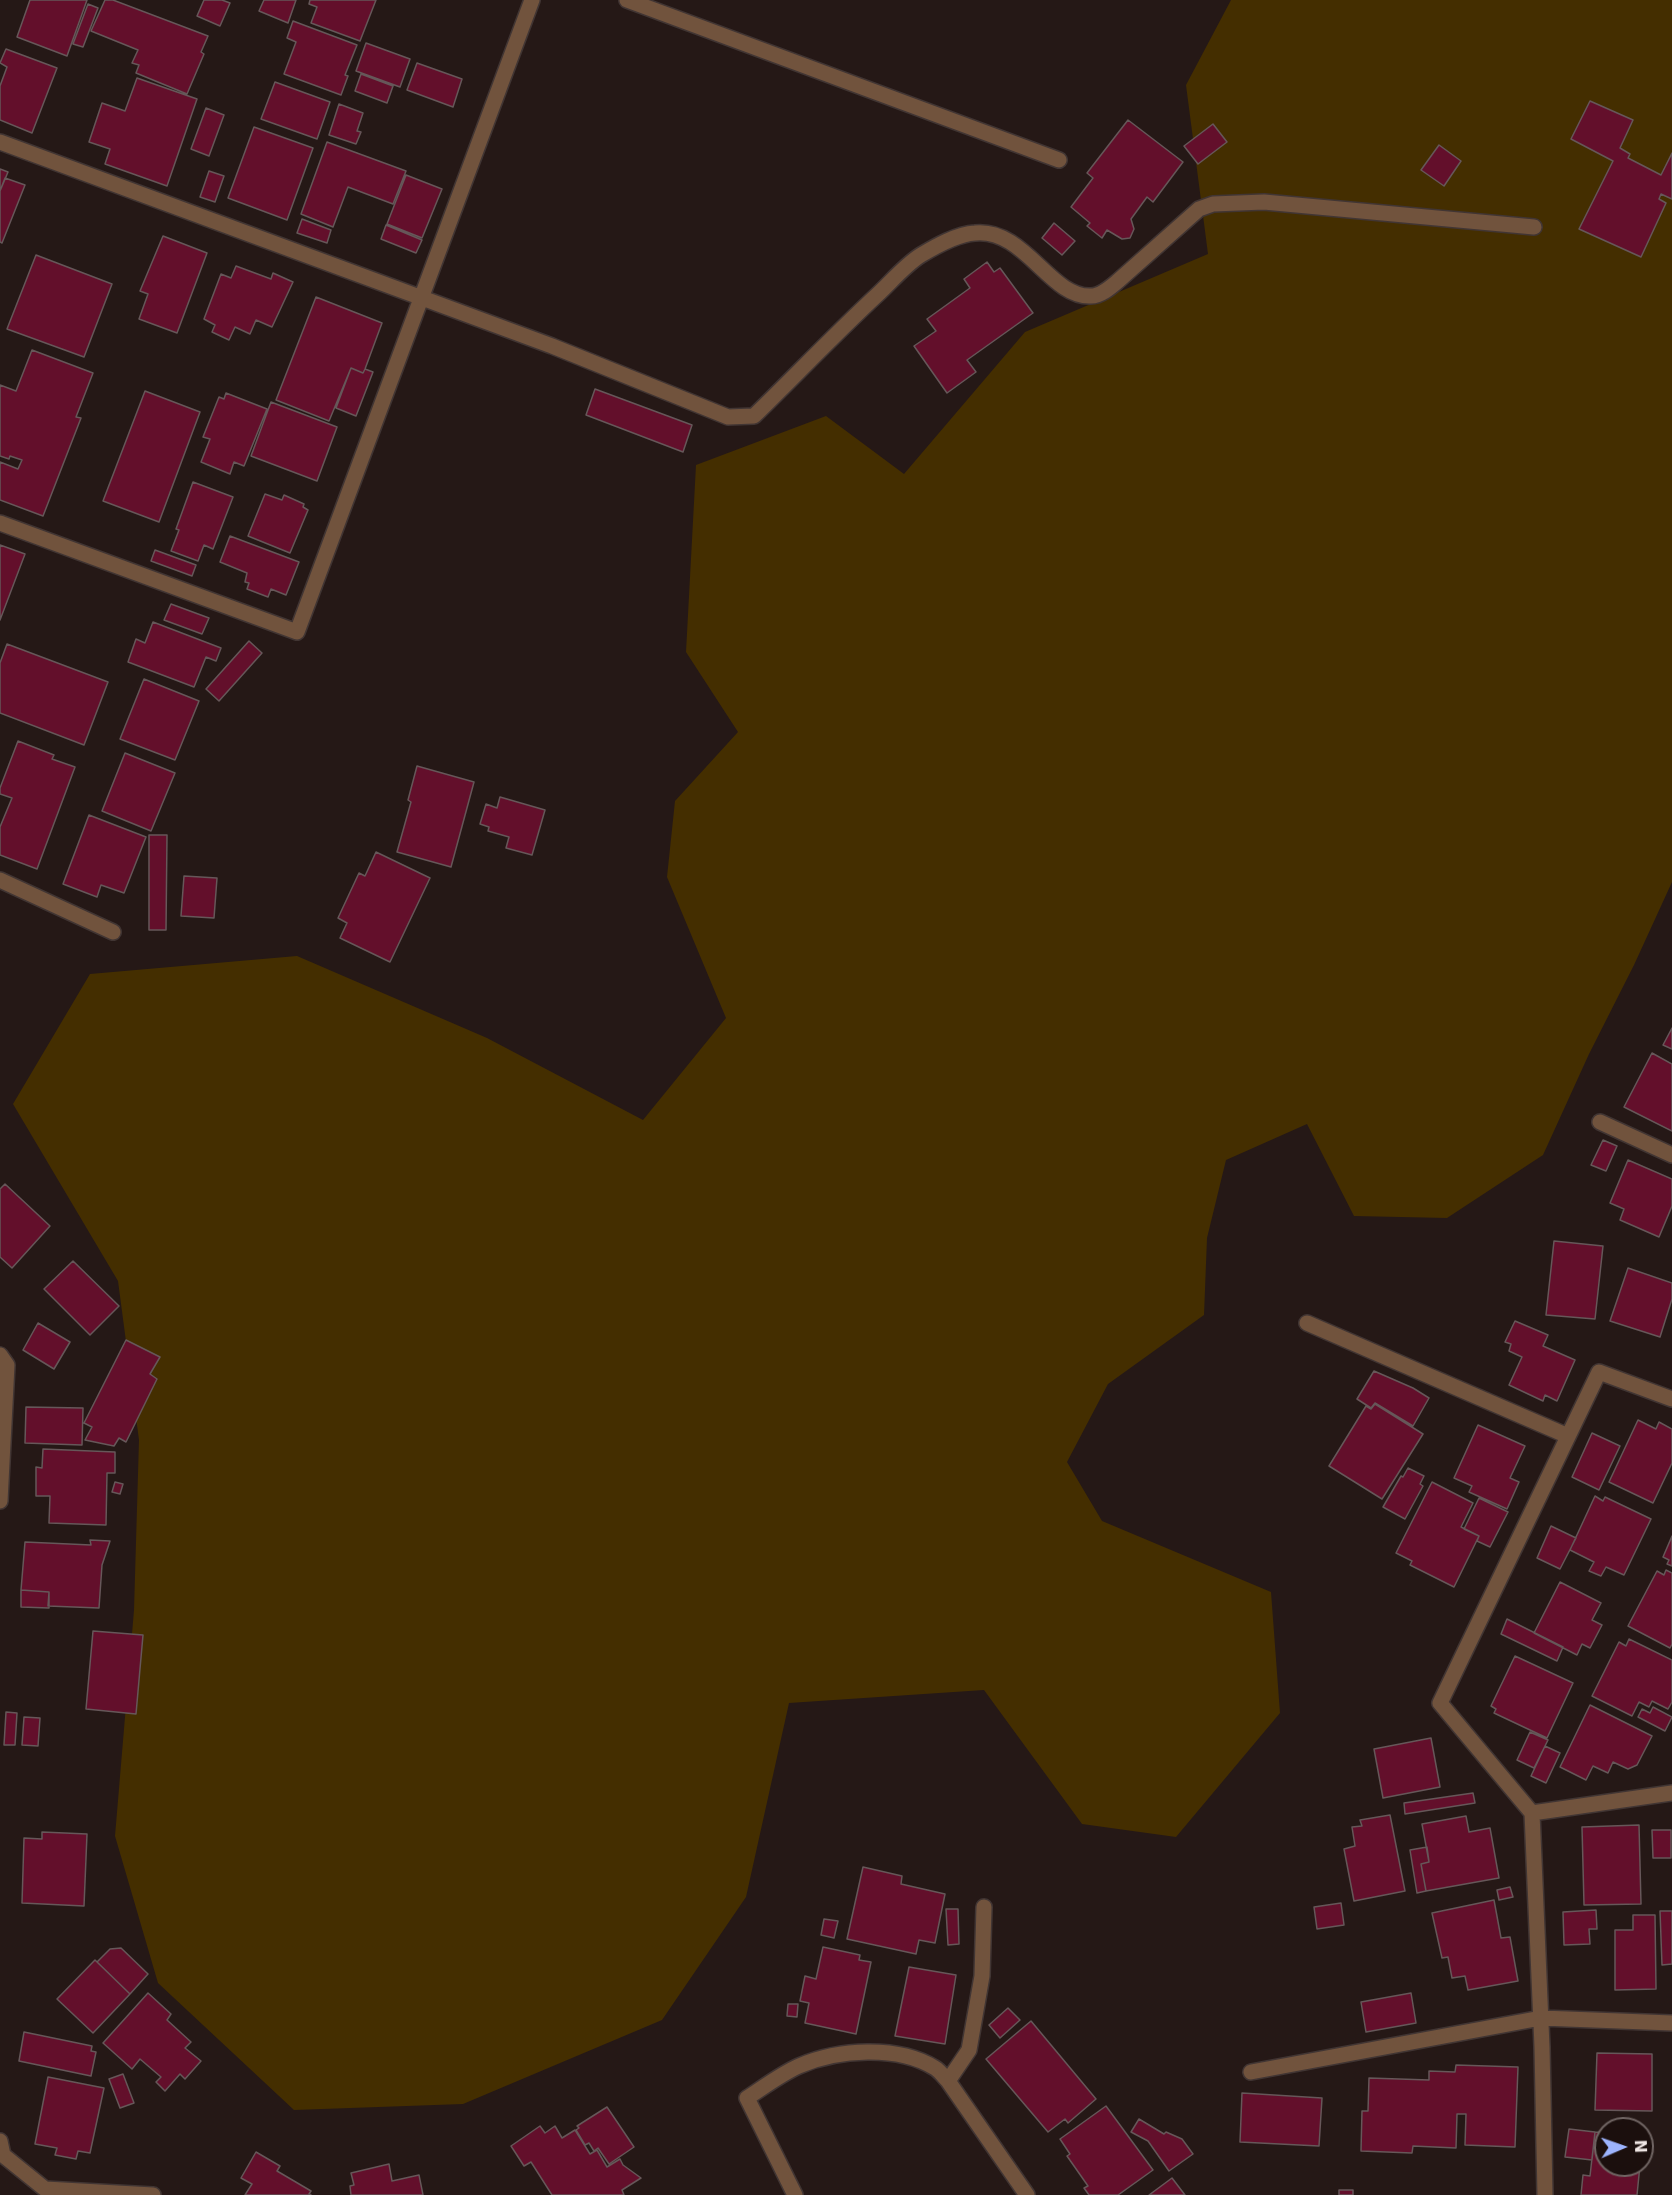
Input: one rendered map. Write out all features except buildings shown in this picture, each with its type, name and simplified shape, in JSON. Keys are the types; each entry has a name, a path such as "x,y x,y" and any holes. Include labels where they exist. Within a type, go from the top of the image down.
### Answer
{"street":[{"path":"0,523 297,632 532,0"},
{"path":"627,0 1059,160"},
{"path":"0,142 552,346 728,417 754,416 843,327 920,256 957,237 976,232 1006,240 1021,249 1069,292 1093,297 1106,291 1199,210 1214,204 1264,202 1534,227"},
{"path":"0,880 113,932"},
{"path":"1600,1122 1672,1155"},
{"path":"1307,1323 1568,1436"},
{"path":"0,1355 7,1365 0,1501"},
{"path":"1545,2195 1541,2018 1532,1813 1440,1703 1599,1372 1672,1399"},
{"path":"1532,1813 1671,1789"},
{"path":"948,2081 969,2050 982,1976 984,1907"},
{"path":"1251,2072 1541,2018 1672,2023"},
{"path":"795,2195 747,2098 799,2066 841,2054 870,2052 892,2053 936,2069 948,2081 1027,2195"},
{"path":"0,2142 3,2155 46,2192 153,2195"}],"shaded area":[{"path":"1231,0 1672,0 1672,882 1543,1155 1447,1218 1354,1216 1307,1124 1226,1160 1207,1238 1204,1315 1108,1384 1067,1462 1102,1521 1271,1592 1280,1713 1176,1837 1082,1824 984,1690 789,1703 746,1897 662,2020 463,2104 294,2110 158,1983 115,1836 134,1610 139,1440 118,1281 13,1104 90,974 297,956 487,1038 643,1120 726,1018 667,877 675,801 738,732 686,652 696,465 826,416 904,474 1025,332 1208,254 1186,85"}]}
